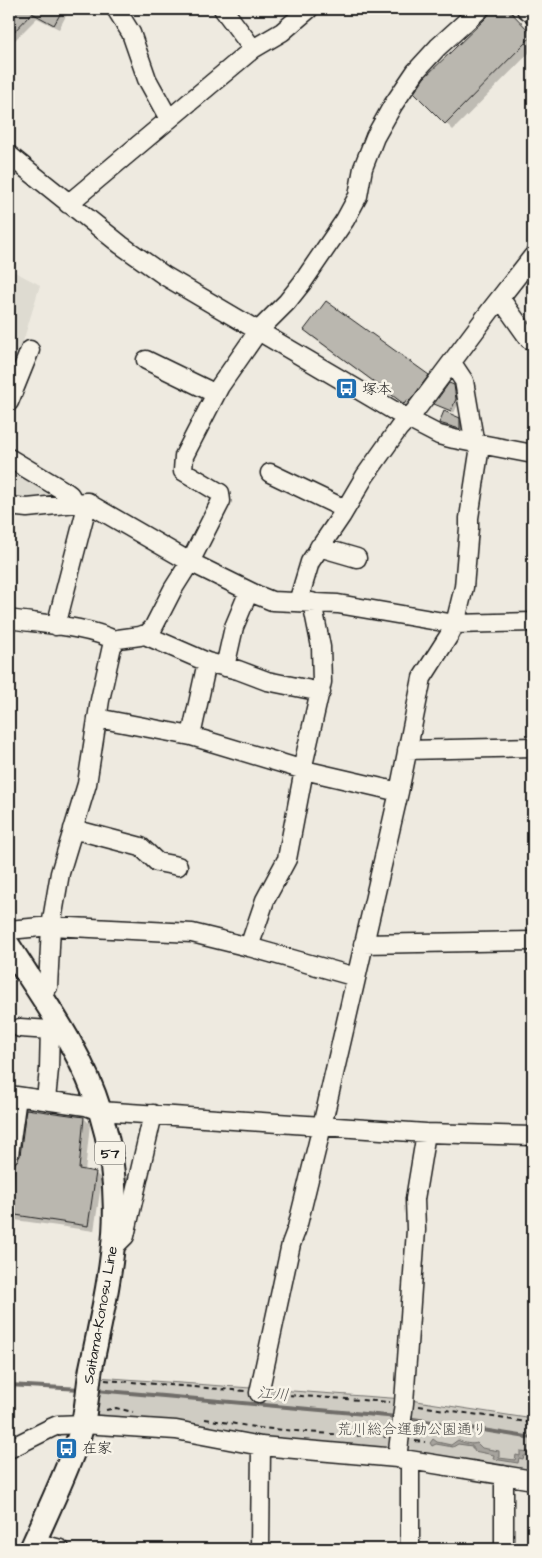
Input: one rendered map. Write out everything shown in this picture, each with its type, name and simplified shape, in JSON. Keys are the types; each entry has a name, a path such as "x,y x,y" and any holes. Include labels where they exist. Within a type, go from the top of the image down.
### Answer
{"main road":[{"name":"Saitama-Konosu Line","path":"9,946 40,996 52,1025 76,1055 100,1111 114,1173 116,1203 113,1248 92,1400 33,1546"}],"street":[{"path":"116,9 131,33 147,79 169,119"},
{"path":"223,9 253,49"},
{"path":"68,204 253,49 282,32 309,9"},
{"path":"40,996 48,987 51,926 62,866 87,784 97,718 111,648 116,641 122,638 145,634 151,631 169,596 190,562 221,501 220,493 183,471 184,456 216,394 259,330 287,302 302,283 345,220 358,196 363,168 375,137 393,104 416,71 438,47 480,9"},
{"path":"526,9 533,14"},
{"path":"9,155 68,204 165,276 408,419 439,435 477,445 533,454"},
{"path":"249,947 264,900 287,859 303,770 321,692 322,647 305,602 309,564 365,476 399,428 416,411 533,256"},
{"path":"500,298 529,339 533,339"},
{"path":"9,402 30,350"},
{"path":"146,360 216,394"},
{"path":"259,1393 291,1244 297,1228 322,1126 356,977 422,678 455,624 464,587 477,445 464,381 452,363"},
{"path":"9,458 81,503 190,562 272,601 338,604 455,624 533,622"},
{"path":"270,473 345,509"},
{"path":"9,506 27,508 81,503"},
{"path":"56,626 75,548 81,503"},
{"path":"319,547 357,558"},
{"path":"225,667 234,627 249,591"},
{"path":"9,619 104,635 116,641"},
{"path":"145,634 207,662 267,681 321,692"},
{"path":"192,736 207,662"},
{"path":"97,718 192,736 303,770 398,792"},
{"path":"407,750 533,747"},
{"path":"74,830 140,847 157,862 178,866"},
{"path":"9,930 51,926 192,933 356,977"},
{"path":"363,944 533,941"},
{"path":"20,1028 52,1025 46,1100"},
{"path":"9,1155 13,1096 86,1106 100,1111 426,1133 533,1136"},
{"path":"113,1248 125,1236 153,1114"},
{"path":"410,1549 403,1460 394,1431 403,1406 416,1230 415,1199 426,1133"},
{"path":"9,1449 58,1425 92,1400 176,1430 261,1446 403,1460 533,1480"},
{"path":"260,1549 261,1446"},
{"path":"504,1475 504,1549"},
{"path":"33,1546 60,1549"}],"path":[{"path":"92,1400 259,1393 403,1406 533,1423"},
{"path":"92,1400 108,1409 126,1409 136,1413"},
{"path":"200,1419 260,1428 355,1436 394,1431"}],"shaded area":[{"path":"9,269 40,285 9,385"},
{"path":"9,462 63,492 9,501"},
{"path":"433,1439 437,1442 451,1445 458,1440 473,1444 477,1443 482,1448 499,1451 499,1458 515,1460 516,1455 520,1456 520,1451 533,1452 533,1455 524,1456 523,1459 519,1458 518,1463 493,1459 494,1455 474,1451 472,1446 458,1444 453,1447 436,1444 432,1446 430,1443"}],"green space":[{"name":"荒川総合運動公園通り","path":"97,1377 404,1399 533,1419 533,1475 98,1417 93,1408"}],"building":[{"path":"13,9 63,9 54,25 32,13 9,37 9,13"},
{"path":"493,9 508,9 533,35 445,124 414,93 424,78"},
{"path":"326,301 429,375 410,401 408,399 404,404 304,330"},
{"path":"449,383 454,385 456,399 451,411 434,404"},
{"path":"444,411 460,418 460,429 439,423"},
{"path":"26,1109 84,1117 79,1169 96,1172 88,1226 9,1214 15,1163 20,1156"}],"waterway":[{"name":"江川","path":"9,1385 81,1389"},
{"name":"江川","path":"96,1390 398,1417"},
{"name":"江川","path":"407,1418 533,1438"}],"place":[{"name":"塚本","path":"346,389"},
{"name":"在家","path":"66,1448"}]}
